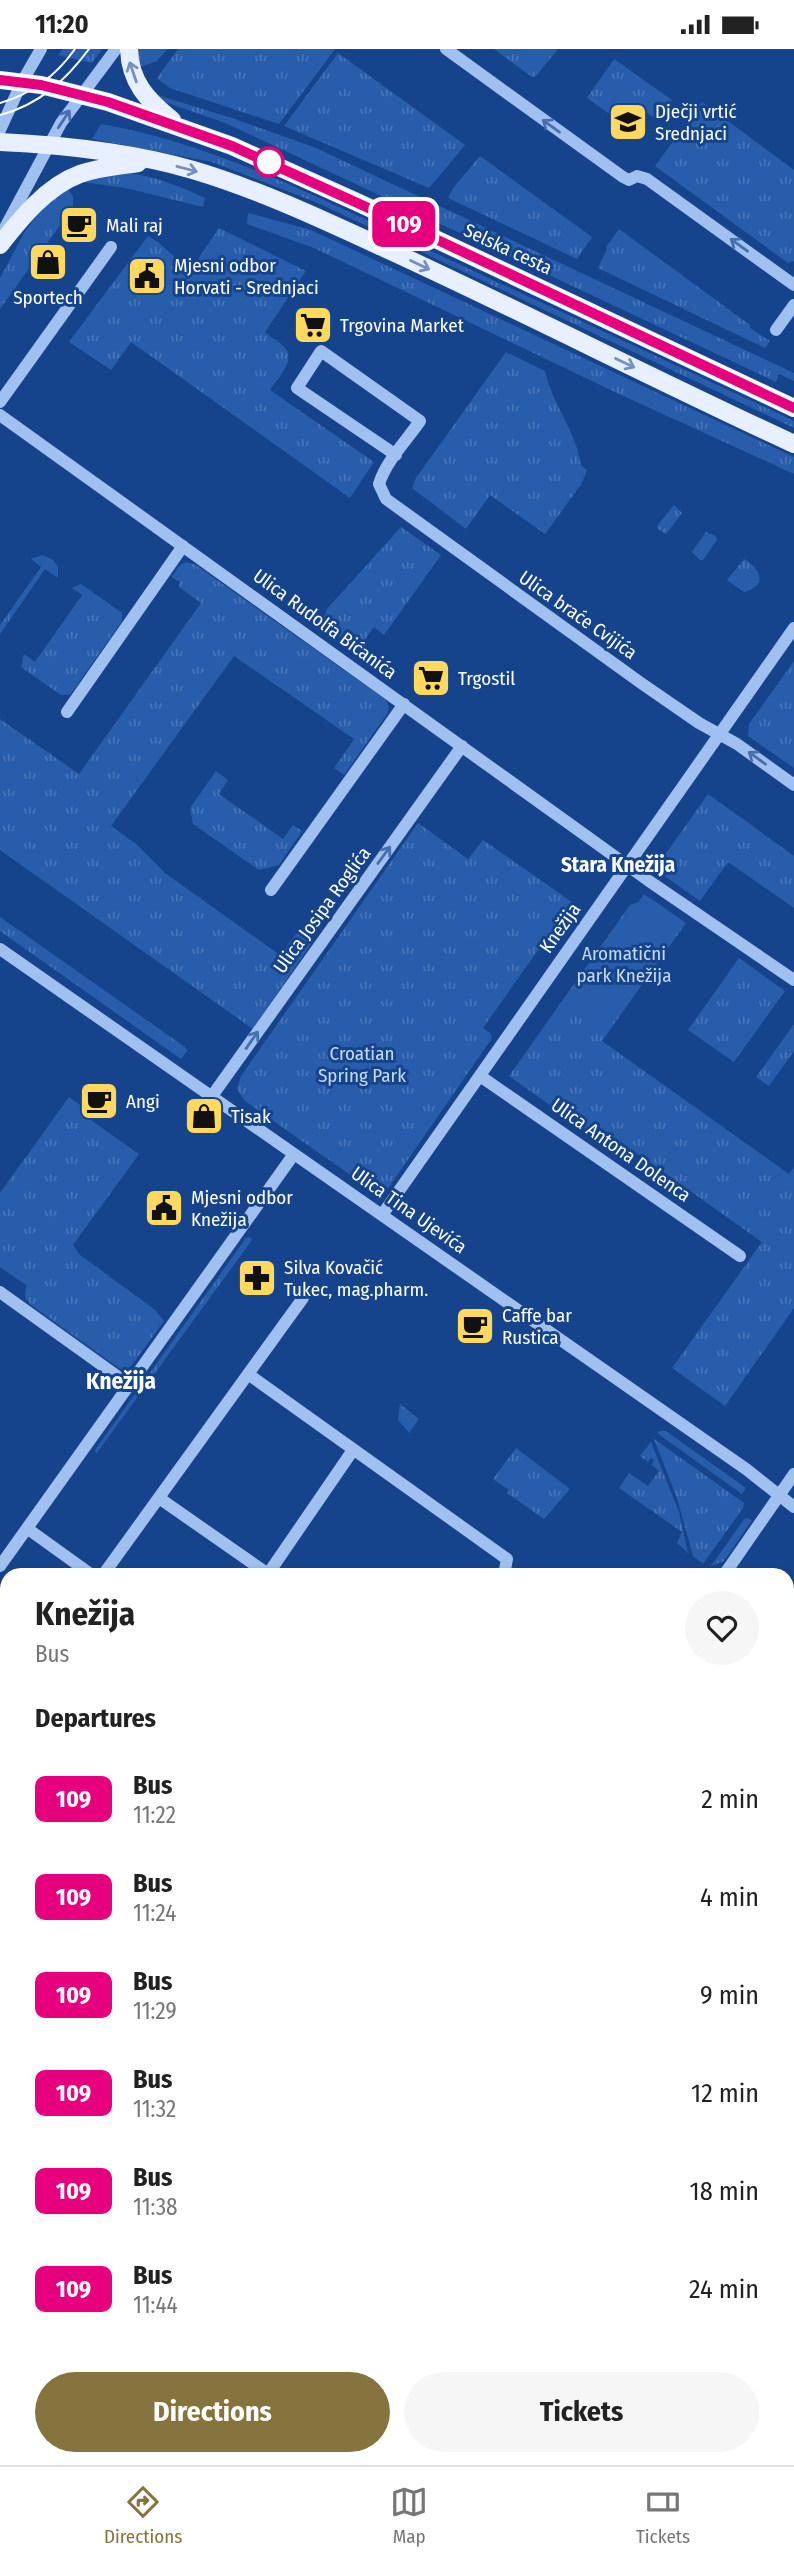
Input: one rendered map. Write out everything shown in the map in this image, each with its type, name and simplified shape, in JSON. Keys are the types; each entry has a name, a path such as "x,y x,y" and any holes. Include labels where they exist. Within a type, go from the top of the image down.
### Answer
{"main road":[{"path":"129,49 131,68 141,90 157,108 180,126"},
{"name":"Selska cesta","path":"0,80 82,95 180,126 323,187 794,408"},
{"path":"0,142 48,145 154,161 225,180 343,229 794,444"},
{"path":"0,245 44,197 70,178 100,169 154,161"}],"street":[{"path":"0,130 41,49"},
{"path":"0,236 48,145 116,49"},
{"path":"446,49 623,177 629,180 637,176 647,179 794,285"},
{"path":"0,402 111,247"},
{"path":"776,330 794,305"},
{"name":"Ulica braće Cvijića","path":"396,455 296,388 321,351 420,421 396,455 381,476 379,484 386,499 641,683 699,723 737,744 794,785"},
{"name":"Ulica Rudolfa Bićanića","path":"0,415 628,865 794,980"},
{"path":"67,712 183,546"},
{"name":"Knežija","path":"382,1215 794,628"},
{"path":"271,890 404,704"},
{"name":"Ulica Josipa Roglića","path":"212,1096 462,746"},
{"name":"Ulica Tina Ujevića","path":"0,949 746,1469 794,1507"},
{"name":"Ulica Antona Dolenca","path":"480,1076 740,1256"},
{"path":"0,1566 294,1154"},
{"path":"0,1292 131,1386"},
{"path":"108,1568 303,1298"},
{"path":"248,1374 507,1559 505,1568"},
{"path":"272,1568 353,1450"},
{"path":"729,1568 794,1474"},
{"path":"159,1498 259,1568"},
{"path":"27,1529 82,1568"}],"green space":[{"path":"63,49 102,49 92,63 58,55"},
{"path":"136,49 167,49 157,61 137,68"},
{"path":"178,49 335,49 279,124 170,88 157,78"},
{"path":"494,49 558,49 536,76 532,77"},
{"path":"338,53 465,145 429,188 284,126"},
{"path":"614,59 672,100 657,120 643,110 629,128 587,98"},
{"path":"157,95 316,148 794,373 794,381 779,374 776,382 277,147 225,123 165,102 156,97"},
{"path":"702,102 794,170 794,261 788,263 655,166"},
{"path":"101,124 187,145 313,195 794,421 794,428 318,203 212,162 92,139"},
{"path":"480,156 592,237 577,259 448,198"},
{"path":"117,173 152,177 173,184 205,198 203,207 126,188 83,182"},
{"path":"67,188 73,196 73,207 0,309 0,278 24,233 42,208"},
{"path":"248,213 311,230 794,457 794,474 617,393 314,248 247,224"},
{"path":"219,228 306,271 265,332 281,344 288,357 285,368 270,390 374,462 350,498 131,342 111,370 69,342 148,236 190,271"},
{"path":"619,229 770,341 765,348 598,268 606,247"},
{"path":"506,352 545,371 581,465 587,470 582,483 545,534 490,495 466,529 412,488 416,478"},
{"path":"674,505 682,513 666,534 657,526"},
{"path":"401,527 441,555 384,635 374,627 358,649 322,623 327,609"},
{"path":"706,532 716,536 717,540 703,560 700,560 692,552"},
{"path":"42,555 53,560 58,567 58,578 45,569 0,634 0,625 41,567 31,559"},
{"path":"744,559 758,572 759,582 757,586 744,592 727,580"},
{"path":"186,562 196,565 386,700 389,707 387,714 344,775 334,768 354,739 234,656 111,826 136,844 165,873 280,955 298,931 313,941 253,1029 0,850 0,719 79,774 201,603 178,586 180,582 172,577 179,566"},
{"path":"81,584 122,613 122,621 70,695 61,695 21,667 24,654 35,662 82,595 72,588"},
{"path":"794,661 794,768 748,736 749,724"},
{"path":"216,771 228,780 219,794 283,839 293,825 302,831 279,865 259,870 193,824 190,808"},
{"path":"708,794 794,856 794,908 728,862 700,901 655,869"},
{"name":"Croatian Spring Park","path":"418,823 468,859 483,840 572,902 483,1028 492,1038 389,1187 383,1191 366,1186 245,1101 237,1089 241,1076"},
{"name":"Aromatični park Knežija","path":"644,894 684,923 604,1034 564,1005"},
{"path":"650,898 686,923 602,1041 789,1174 794,1167 794,1308 725,1406 672,1368 762,1242 631,1149 624,1158 509,1076 630,905"},
{"path":"0,917 185,1047 187,1051 181,1059 0,931"},
{"path":"739,958 785,991 734,1062 688,1030"},
{"path":"794,1024 794,1051 769,1086 756,1077"},
{"path":"69,1097 90,1112 92,1121 139,1154 73,1245 80,1255 154,1309 164,1321 126,1373 31,1305 25,1298 26,1285 0,1267 0,1193"},
{"path":"250,1237 252,1240 96,1454 95,1450 246,1238"},
{"path":"400,1404 419,1419 409,1433 398,1420"},
{"path":"666,1431 746,1488 742,1494 657,1433"},
{"path":"654,1439 744,1503 703,1564 693,1556 677,1498"},
{"path":"651,1442 679,1512 688,1553 677,1543 682,1532 619,1488 629,1473 648,1486 659,1471 652,1465 654,1460 651,1458 648,1462 640,1456"},
{"path":"516,1448 570,1489 544,1519 507,1493 509,1490 493,1479"},
{"path":"745,1518 752,1520 724,1561 711,1566"}],"tram line":[{"path":"0,103 23,95 42,83 60,68 75,49"},
{"path":"0,115 27,105 50,90 71,71 89,49"}],"bus line":[{"name":"109","path":"0,80 41,85 108,102 232,146 794,408"}],"place":[{"name":"Dječji vrtić Srednjaci","path":"628,122"},
{"name":"Mali raj","path":"79,225"},
{"name":"Sportech","path":"48,262"},
{"name":"Mjesni odbor Horvati - Srednjaci","path":"147,276"},
{"name":"Trgovina Market","path":"313,325"},
{"name":"Trgostil","path":"431,678"},
{"name":"Angi","path":"99,1101"},
{"name":"Tisak","path":"204,1116"},
{"name":"Mjesni odbor Knežija","path":"164,1208"},
{"name":"Silva Kovačić Tukec, mag.pharm.","path":"257,1278"},
{"name":"Caffe bar Rustica","path":"475,1326"}],"district":[{"name":"Stara Knežija","path":"618,865"},
{"name":"Knežija","path":"121,1381"}]}
